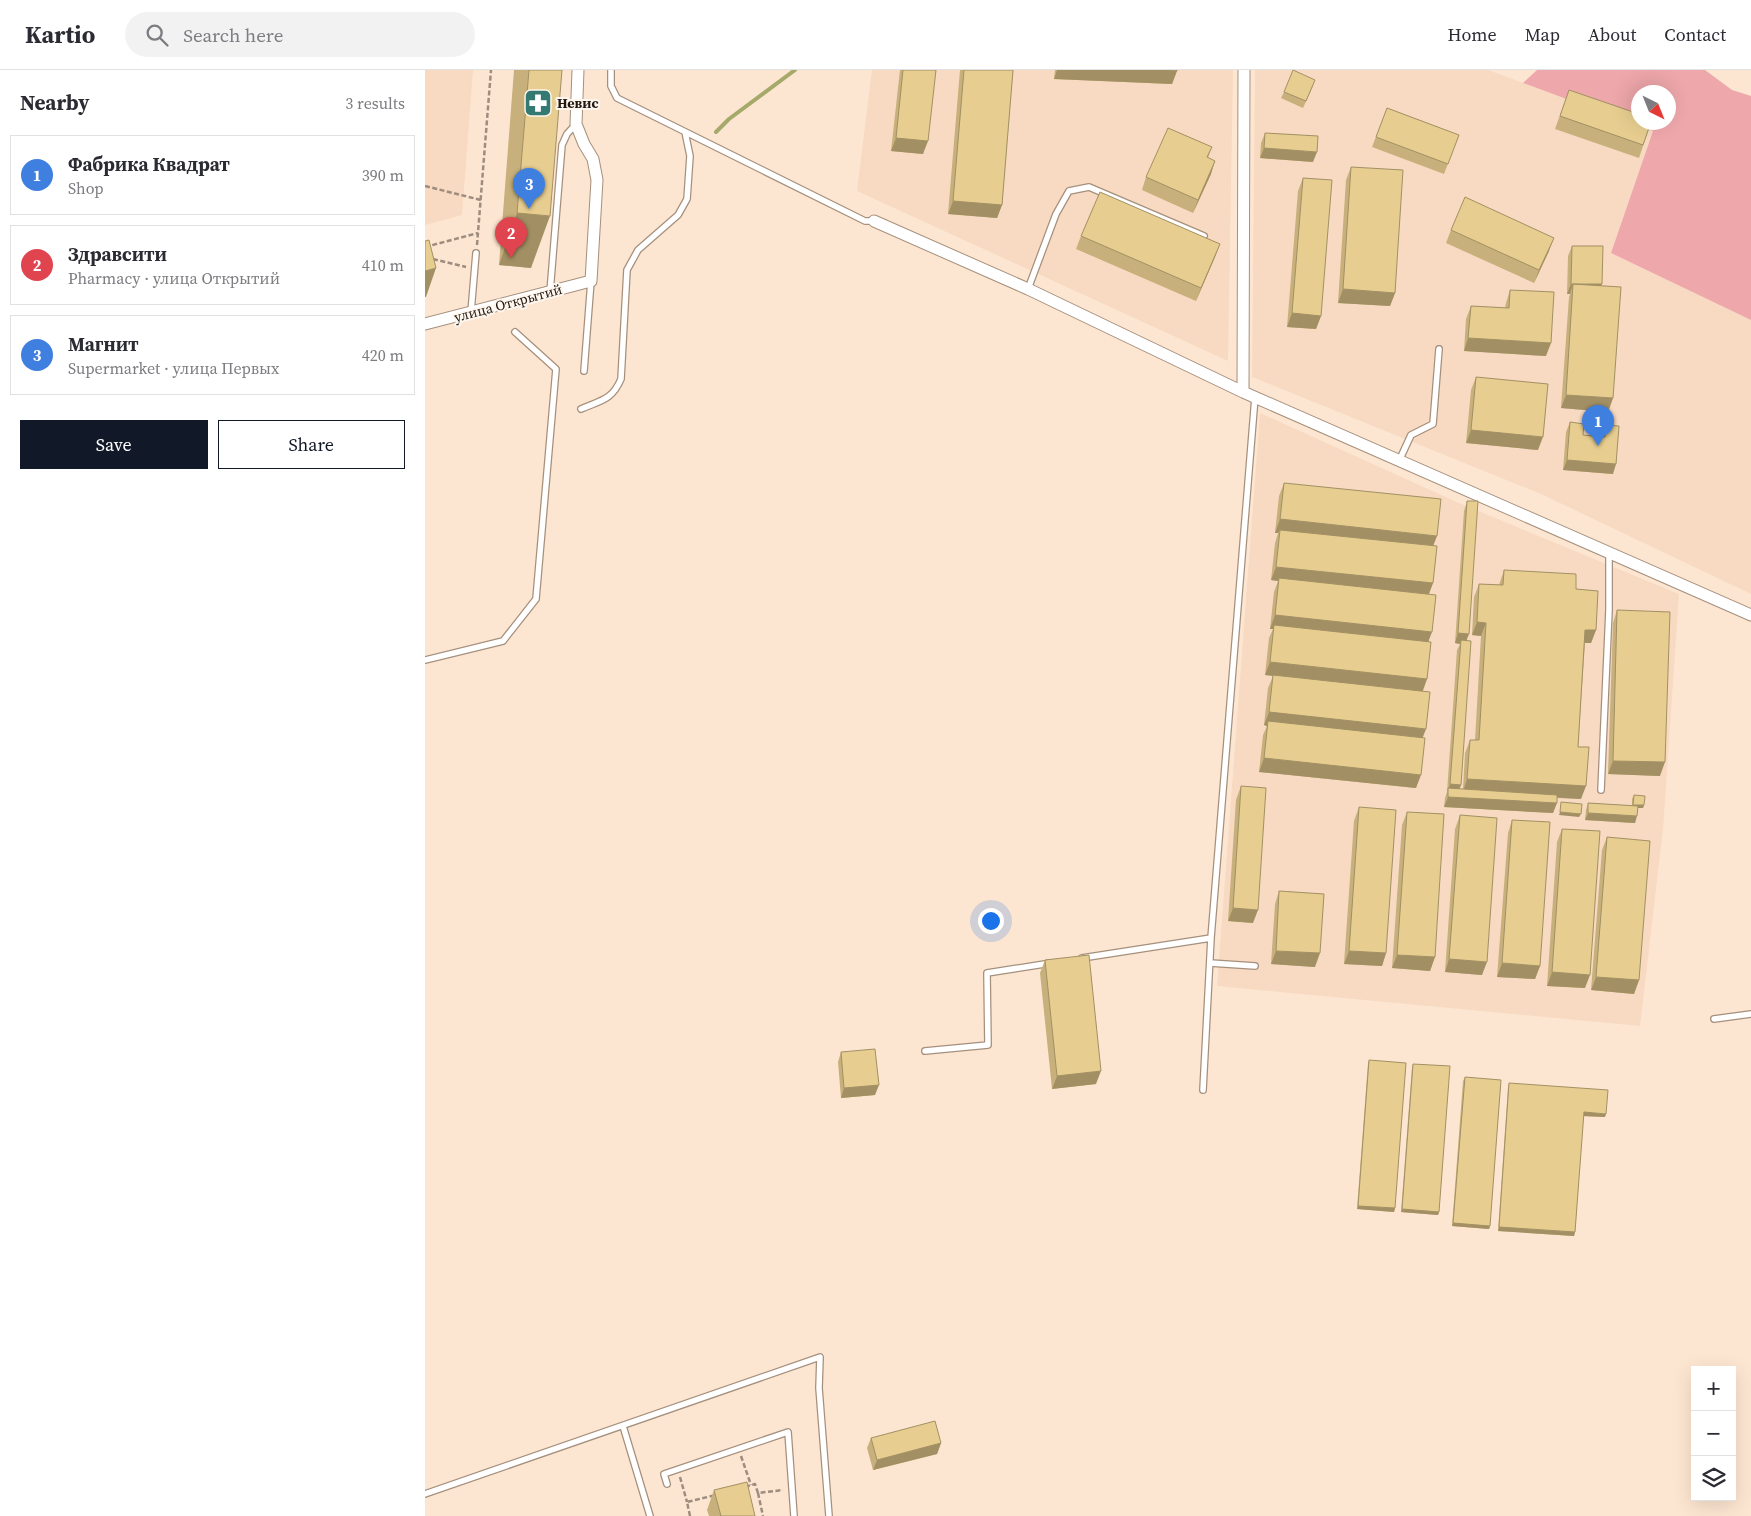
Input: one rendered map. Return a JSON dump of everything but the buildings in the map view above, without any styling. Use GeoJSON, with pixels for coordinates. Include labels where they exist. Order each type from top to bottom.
{"type":"FeatureCollection","features":[{"type":"Feature","properties":{"kind":"street"},"geometry":{"type":"LineString","coordinates":[[578,70],[576,124],[593,159],[597,180],[591,281]]}},
{"type":"Feature","properties":{"kind":"street"},"geometry":{"type":"LineString","coordinates":[[1243,392],[1244,70]]}},
{"type":"Feature","properties":{"kind":"street"},"geometry":{"type":"LineString","coordinates":[[874,221],[1028,289],[1243,392],[1751,614]]}},
{"type":"Feature","properties":{"kind":"street","name":"улица Открытий"},"geometry":{"type":"LineString","coordinates":[[425,324],[591,281]]}},
{"type":"Feature","properties":{"kind":"lane"},"geometry":{"type":"LineString","coordinates":[[611,70],[611,86],[617,98],[865,221],[874,221]]}},
{"type":"Feature","properties":{"kind":"lane"},"geometry":{"type":"LineString","coordinates":[[551,292],[563,145],[567,134],[576,124]]}},
{"type":"Feature","properties":{"kind":"lane"},"geometry":{"type":"LineString","coordinates":[[581,409],[610,397],[616,390],[621,378],[627,270],[638,250],[678,215],[687,199],[690,156],[685,132]]}},
{"type":"Feature","properties":{"kind":"lane"},"geometry":{"type":"LineString","coordinates":[[1028,289],[1056,214],[1069,191],[1089,186],[1204,236]]}},
{"type":"Feature","properties":{"kind":"lane"},"geometry":{"type":"LineString","coordinates":[[471,312],[476,253]]}},
{"type":"Feature","properties":{"kind":"lane"},"geometry":{"type":"LineString","coordinates":[[584,370],[591,281]]}},
{"type":"Feature","properties":{"kind":"lane"},"geometry":{"type":"LineString","coordinates":[[425,660],[503,641],[536,599],[556,369],[515,332]]}},
{"type":"Feature","properties":{"kind":"lane"},"geometry":{"type":"LineString","coordinates":[[1399,461],[1411,435],[1433,424],[1439,348]]}},
{"type":"Feature","properties":{"kind":"lane"},"geometry":{"type":"LineString","coordinates":[[1203,1090],[1211,938],[1255,397]]}},
{"type":"Feature","properties":{"kind":"lane"},"geometry":{"type":"LineString","coordinates":[[1601,790],[1609,610],[1609,552]]}},
{"type":"Feature","properties":{"kind":"lane"},"geometry":{"type":"LineString","coordinates":[[1075,959],[1211,938]]}},
{"type":"Feature","properties":{"kind":"lane"},"geometry":{"type":"LineString","coordinates":[[925,1051],[989,1045],[987,973],[1055,962]]}},
{"type":"Feature","properties":{"kind":"lane"},"geometry":{"type":"LineString","coordinates":[[1210,963],[1255,966]]}},
{"type":"Feature","properties":{"kind":"lane"},"geometry":{"type":"LineString","coordinates":[[1714,1019],[1751,1014]]}},
{"type":"Feature","properties":{"kind":"lane"},"geometry":{"type":"LineString","coordinates":[[425,1494],[820,1357],[819,1388],[829,1516]]}},
{"type":"Feature","properties":{"kind":"lane"},"geometry":{"type":"LineString","coordinates":[[623,1426],[650,1516]]}},
{"type":"Feature","properties":{"kind":"lane"},"geometry":{"type":"LineString","coordinates":[[667,1484],[664,1474],[787,1432],[794,1516]]}},
{"type":"Feature","properties":{"kind":"path"},"geometry":{"type":"LineString","coordinates":[[476,253],[491,70]]}},
{"type":"Feature","properties":{"kind":"path"},"geometry":{"type":"LineString","coordinates":[[425,186],[481,200]]}},
{"type":"Feature","properties":{"kind":"path"},"geometry":{"type":"LineString","coordinates":[[425,247],[478,233]]}},
{"type":"Feature","properties":{"kind":"path"},"geometry":{"type":"LineString","coordinates":[[425,258],[475,269]]}},
{"type":"Feature","properties":{"kind":"path"},"geometry":{"type":"LineString","coordinates":[[738,1448],[751,1485]]}},
{"type":"Feature","properties":{"kind":"path"},"geometry":{"type":"LineString","coordinates":[[677,1469],[690,1516]]}},
{"type":"Feature","properties":{"kind":"path"},"geometry":{"type":"LineString","coordinates":[[742,1488],[755,1484],[763,1516]]}},
{"type":"Feature","properties":{"kind":"path"},"geometry":{"type":"LineString","coordinates":[[757,1493],[792,1490]]}},
{"type":"Feature","properties":{"kind":"path"},"geometry":{"type":"LineString","coordinates":[[687,1502],[723,1493]]}},
{"type":"Feature","properties":{"kind":"shaded area"},"geometry":{"type":"Polygon","coordinates":[[[425,70],[473,70],[462,215],[425,225],[425,70]]]}},
{"type":"Feature","properties":{"kind":"shaded area"},"geometry":{"type":"Polygon","coordinates":[[[872,70],[1233,70],[1228,361],[857,191],[872,70]]]}},
{"type":"Feature","properties":{"kind":"shaded area"},"geometry":{"type":"Polygon","coordinates":[[[1255,70],[1488,70],[1631,123],[1631,130],[1653,131],[1611,253],[1751,320],[1751,594],[1541,494],[1252,377],[1255,70]]]}},
{"type":"Feature","properties":{"kind":"shaded area"},"geometry":{"type":"Polygon","coordinates":[[[1537,70],[1705,70],[1732,90],[1751,96],[1751,320],[1611,253],[1653,131],[1650,130],[1676,130],[1676,85],[1631,85],[1631,123],[1523,83],[1537,70]]]}},
{"type":"Feature","properties":{"kind":"shaded area"},"geometry":{"type":"Polygon","coordinates":[[[1260,413],[1459,503],[1679,594],[1663,829],[1640,1026],[1217,986],[1260,413]]]}},
{"type":"Feature","properties":{"kind":"waterway"},"geometry":{"type":"LineString","coordinates":[[716,132],[729,119],[795,70]]}},
{"type":"Feature","properties":{"kind":"place","name":"Невис"},"geometry":{"type":"Point","coordinates":[538,103]}},
{"type":"Feature","properties":{"kind":"place","name":"Магнит"},"geometry":{"type":"Point","coordinates":[529,209]}},
{"type":"Feature","properties":{"kind":"place","name":"Здравсити"},"geometry":{"type":"Point","coordinates":[511,258]}},
{"type":"Feature","properties":{"kind":"place","name":"Фабрика Квадрат"},"geometry":{"type":"Point","coordinates":[1598,446]}}]}
